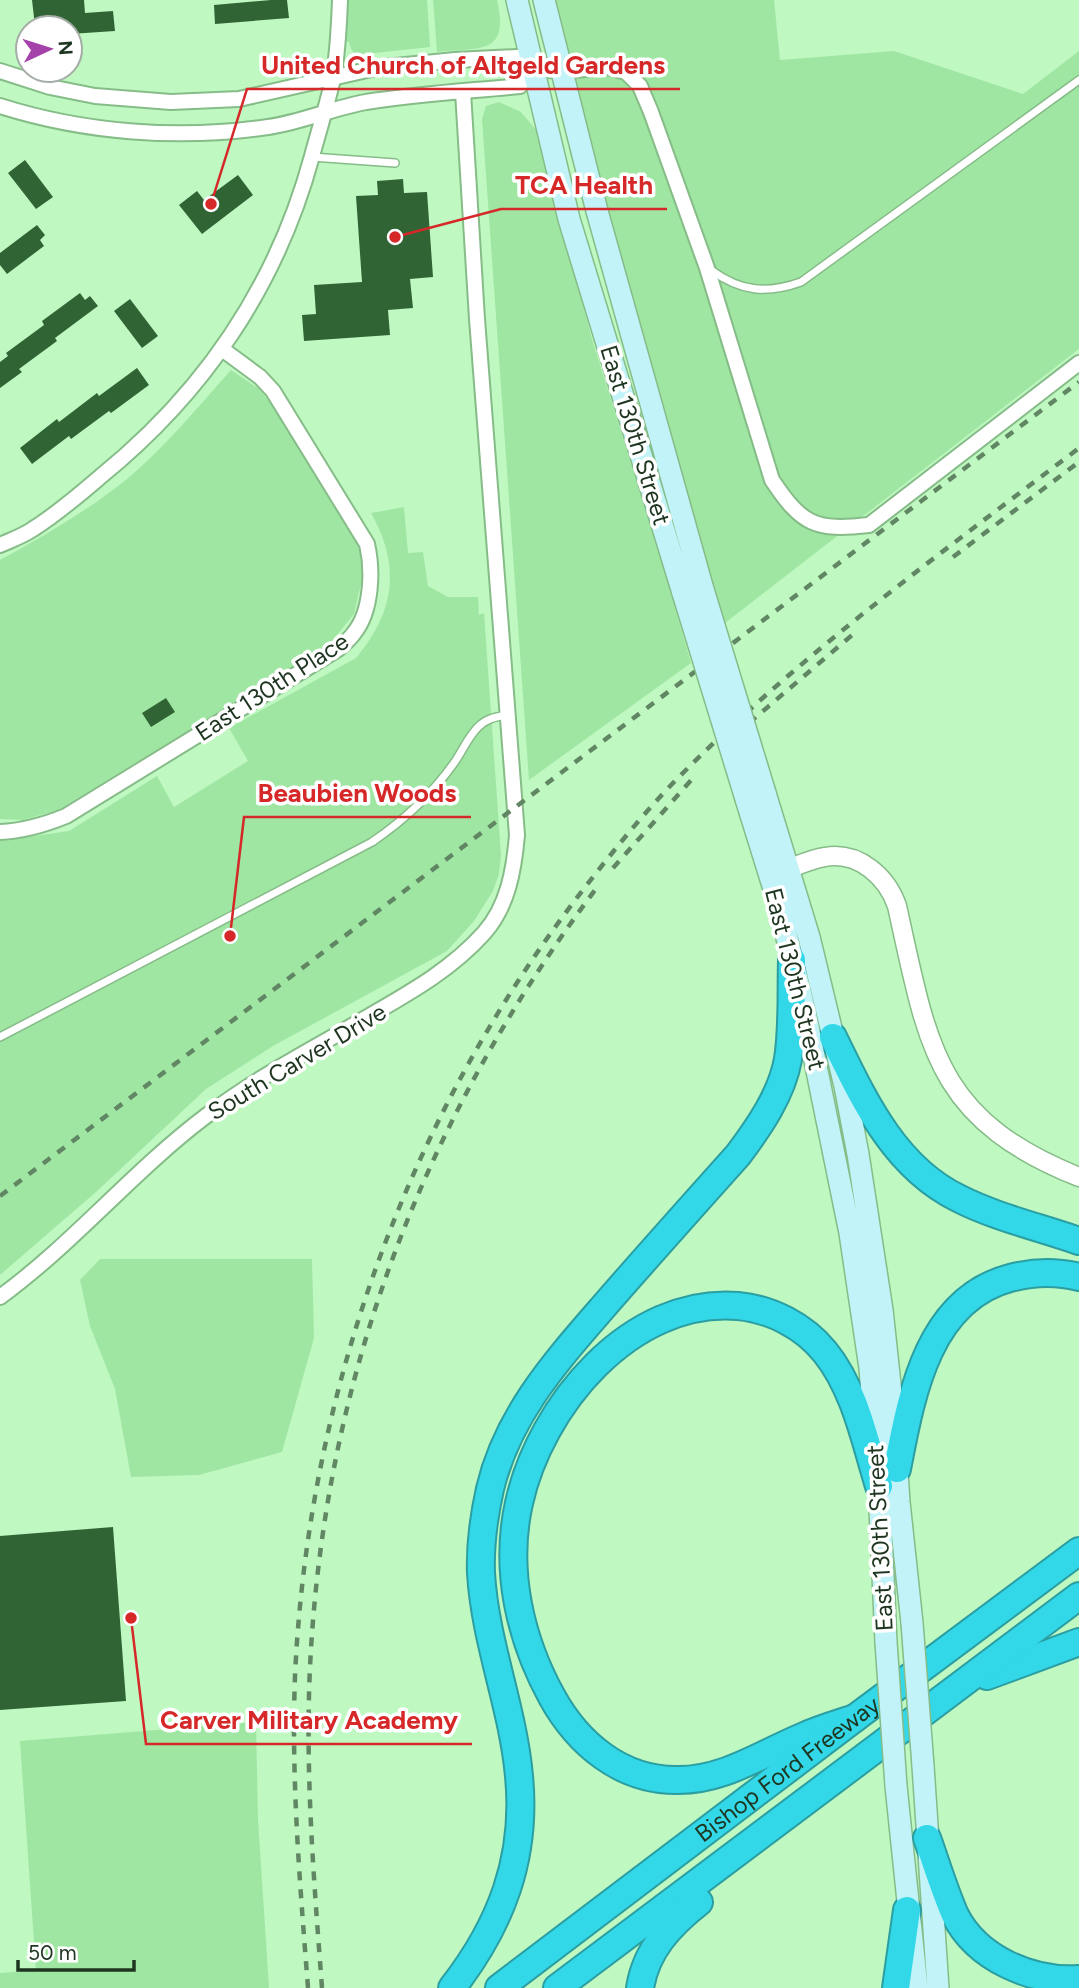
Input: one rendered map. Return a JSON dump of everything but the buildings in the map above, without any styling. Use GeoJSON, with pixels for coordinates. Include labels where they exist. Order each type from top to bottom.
{"type":"FeatureCollection","features":[{"type":"Feature","properties":{"kind":"highway"},"geometry":{"type":"LineString","coordinates":[[452,1988],[479,1951],[502,1905],[511,1880],[520,1828],[516,1752],[484,1602],[481,1573],[485,1514],[499,1460],[517,1419],[548,1372],[756,1131],[781,1082],[788,1059],[792,960]]}},
{"type":"Feature","properties":{"kind":"highway"},"geometry":{"type":"LineString","coordinates":[[832,1037],[864,1099],[894,1146],[924,1177],[972,1204],[1079,1241]]}},
{"type":"Feature","properties":{"kind":"highway"},"geometry":{"type":"LineString","coordinates":[[888,1478],[921,1369],[939,1332],[955,1309],[984,1288],[1015,1276],[1051,1273],[1079,1277]]}},
{"type":"Feature","properties":{"kind":"highway"},"geometry":{"type":"LineString","coordinates":[[855,1718],[800,1737],[765,1756],[695,1780],[654,1778],[613,1763],[594,1750],[576,1732],[542,1679],[523,1627],[516,1595],[514,1536],[528,1472],[555,1416],[572,1392],[589,1373],[629,1338],[671,1316],[708,1306],[749,1307],[769,1313],[788,1321],[823,1349],[835,1364],[888,1478]]}},
{"type":"Feature","properties":{"kind":"highway","name":"Bishop Ford Freeway"},"geometry":{"type":"LineString","coordinates":[[499,1988],[1078,1552]]}},
{"type":"Feature","properties":{"kind":"highway","name":"Bishop Ford Freeway"},"geometry":{"type":"LineString","coordinates":[[557,1988],[1079,1596]]}},
{"type":"Feature","properties":{"kind":"highway"},"geometry":{"type":"LineString","coordinates":[[956,1688],[1079,1642]]}},
{"type":"Feature","properties":{"kind":"highway"},"geometry":{"type":"LineString","coordinates":[[640,1988],[657,1943],[673,1923],[733,1875],[770,1827]]}},
{"type":"Feature","properties":{"kind":"highway"},"geometry":{"type":"LineString","coordinates":[[927,1838],[956,1916],[987,1951],[1020,1970],[1041,1976],[1079,1979]]}},
{"type":"Feature","properties":{"kind":"highway"},"geometry":{"type":"LineString","coordinates":[[896,1988],[907,1910]]}},
{"type":"Feature","properties":{"kind":"main road","name":"East 130th Street"},"geometry":{"type":"LineString","coordinates":[[517,0],[569,219],[692,590],[779,873],[809,937],[845,1086],[871,1230],[884,1323],[888,1478],[886,1642],[907,1910],[917,1988]]}},
{"type":"Feature","properties":{"kind":"main road","name":"East 130th Street"},"geometry":{"type":"LineString","coordinates":[[544,0],[692,590]]}},
{"type":"Feature","properties":{"kind":"main road","name":"East 130th Street"},"geometry":{"type":"LineString","coordinates":[[779,873],[779,905],[824,1101],[850,1233],[912,1623],[938,1988]]}},
{"type":"Feature","properties":{"kind":"street"},"geometry":{"type":"LineString","coordinates":[[0,545],[32,530],[120,461],[176,406],[222,349],[245,314],[290,226],[312,157],[333,78],[340,0]]}},
{"type":"Feature","properties":{"kind":"street"},"geometry":{"type":"LineString","coordinates":[[0,71],[50,87],[95,96],[171,102],[239,99],[376,68],[456,60],[517,57],[534,69],[562,71],[608,67],[626,72],[640,86],[707,268],[772,480],[784,498],[807,521],[819,526],[838,528],[869,525],[1079,363]]}},
{"type":"Feature","properties":{"kind":"street"},"geometry":{"type":"LineString","coordinates":[[0,106],[69,123],[159,134],[266,127],[296,122],[365,103],[520,86],[534,69]]}},
{"type":"Feature","properties":{"kind":"street"},"geometry":{"type":"LineString","coordinates":[[463,92],[477,319],[508,715]]}},
{"type":"Feature","properties":{"kind":"street","name":"East 130th Place"},"geometry":{"type":"LineString","coordinates":[[0,832],[22,831],[66,816],[338,649],[356,631],[371,586],[372,562],[368,544],[273,391],[260,377],[222,349]]}},
{"type":"Feature","properties":{"kind":"street","name":"South Carver Drive"},"geometry":{"type":"LineString","coordinates":[[0,1297],[31,1274],[137,1175],[206,1116],[276,1069],[433,978],[462,956],[486,930],[499,911],[515,861],[517,835],[508,715]]}},
{"type":"Feature","properties":{"kind":"street"},"geometry":{"type":"LineString","coordinates":[[779,873],[824,857],[835,856],[859,862],[884,880],[897,906],[925,1026],[949,1081],[975,1115],[996,1134],[1026,1153],[1079,1177]]}},
{"type":"Feature","properties":{"kind":"lane"},"geometry":{"type":"LineString","coordinates":[[707,268],[721,278],[762,291],[780,290],[801,282],[1079,80]]}},
{"type":"Feature","properties":{"kind":"lane"},"geometry":{"type":"LineString","coordinates":[[312,157],[396,163]]}},
{"type":"Feature","properties":{"kind":"lane"},"geometry":{"type":"LineString","coordinates":[[0,1037],[372,842],[396,826],[425,797],[453,765],[477,728],[490,718],[508,715]]}},
{"type":"Feature","properties":{"kind":"green space"},"geometry":{"type":"Polygon","coordinates":[[[348,0],[427,0],[430,47],[356,55],[346,41],[348,0]]]}},
{"type":"Feature","properties":{"kind":"green space"},"geometry":{"type":"Polygon","coordinates":[[[433,0],[497,0],[500,18],[495,40],[478,48],[437,52],[433,0]]]}},
{"type":"Feature","properties":{"kind":"green space"},"geometry":{"type":"Polygon","coordinates":[[[553,0],[774,0],[780,60],[894,51],[1023,94],[1079,51],[1079,349],[725,623],[585,144],[553,0]]]}},
{"type":"Feature","properties":{"kind":"green space"},"geometry":{"type":"Polygon","coordinates":[[[499,102],[521,112],[537,131],[592,339],[691,663],[529,780],[482,119],[486,106],[499,102]]]}},
{"type":"Feature","properties":{"kind":"green space"},"geometry":{"type":"Polygon","coordinates":[[[231,370],[259,389],[273,406],[358,541],[363,575],[354,614],[329,645],[58,810],[23,820],[0,819],[0,560],[65,523],[127,479],[168,440],[231,370]]]}},
{"type":"Feature","properties":{"kind":"green space"},"geometry":{"type":"Polygon","coordinates":[[[404,507],[408,553],[423,552],[428,586],[448,597],[478,597],[479,615],[484,613],[501,855],[499,874],[493,891],[474,921],[447,951],[273,1046],[206,1089],[96,1192],[0,1275],[0,838],[13,839],[69,831],[157,776],[174,807],[248,761],[229,728],[356,658],[369,640],[386,605],[390,570],[381,533],[371,513],[404,507]]]}},
{"type":"Feature","properties":{"kind":"green space"},"geometry":{"type":"Polygon","coordinates":[[[100,1259],[312,1259],[314,1338],[282,1452],[199,1475],[131,1477],[115,1389],[90,1326],[80,1280],[100,1259]]]}},
{"type":"Feature","properties":{"kind":"green space"},"geometry":{"type":"Polygon","coordinates":[[[256,1722],[258,1819],[269,1988],[0,1988],[0,1973],[36,1970],[20,1741],[256,1722]]]}},
{"type":"Feature","properties":{"kind":"railway"},"geometry":{"type":"LineString","coordinates":[[0,1196],[1079,382]]}},
{"type":"Feature","properties":{"kind":"railway"},"geometry":{"type":"LineString","coordinates":[[308,1988],[297,1832],[294,1715],[304,1569],[321,1464],[346,1360],[379,1259],[420,1160],[468,1064],[523,973],[586,886],[629,832],[675,781],[770,691],[820,649],[1079,448]]}},
{"type":"Feature","properties":{"kind":"railway"},"geometry":{"type":"LineString","coordinates":[[953,557],[1079,462]]}},
{"type":"Feature","properties":{"kind":"railway"},"geometry":{"type":"LineString","coordinates":[[749,723],[858,630]]}},
{"type":"Feature","properties":{"kind":"railway"},"geometry":{"type":"LineString","coordinates":[[613,868],[694,777]]}},
{"type":"Feature","properties":{"kind":"railway"},"geometry":{"type":"LineString","coordinates":[[322,1988],[309,1787],[310,1667],[319,1560],[336,1456],[361,1355],[393,1257],[433,1161],[480,1068],[534,978],[595,890]]}},
{"type":"Feature","properties":{"kind":"place","name":"United Church of Altgeld Gardens"},"geometry":{"type":"Point","coordinates":[211,204]}},
{"type":"Feature","properties":{"kind":"place","name":"TCA Health"},"geometry":{"type":"Point","coordinates":[395,237]}},
{"type":"Feature","properties":{"kind":"place","name":"Beaubien Woods"},"geometry":{"type":"Point","coordinates":[230,936]}},
{"type":"Feature","properties":{"kind":"place","name":"Carver Military Academy"},"geometry":{"type":"Point","coordinates":[131,1618]}}]}
